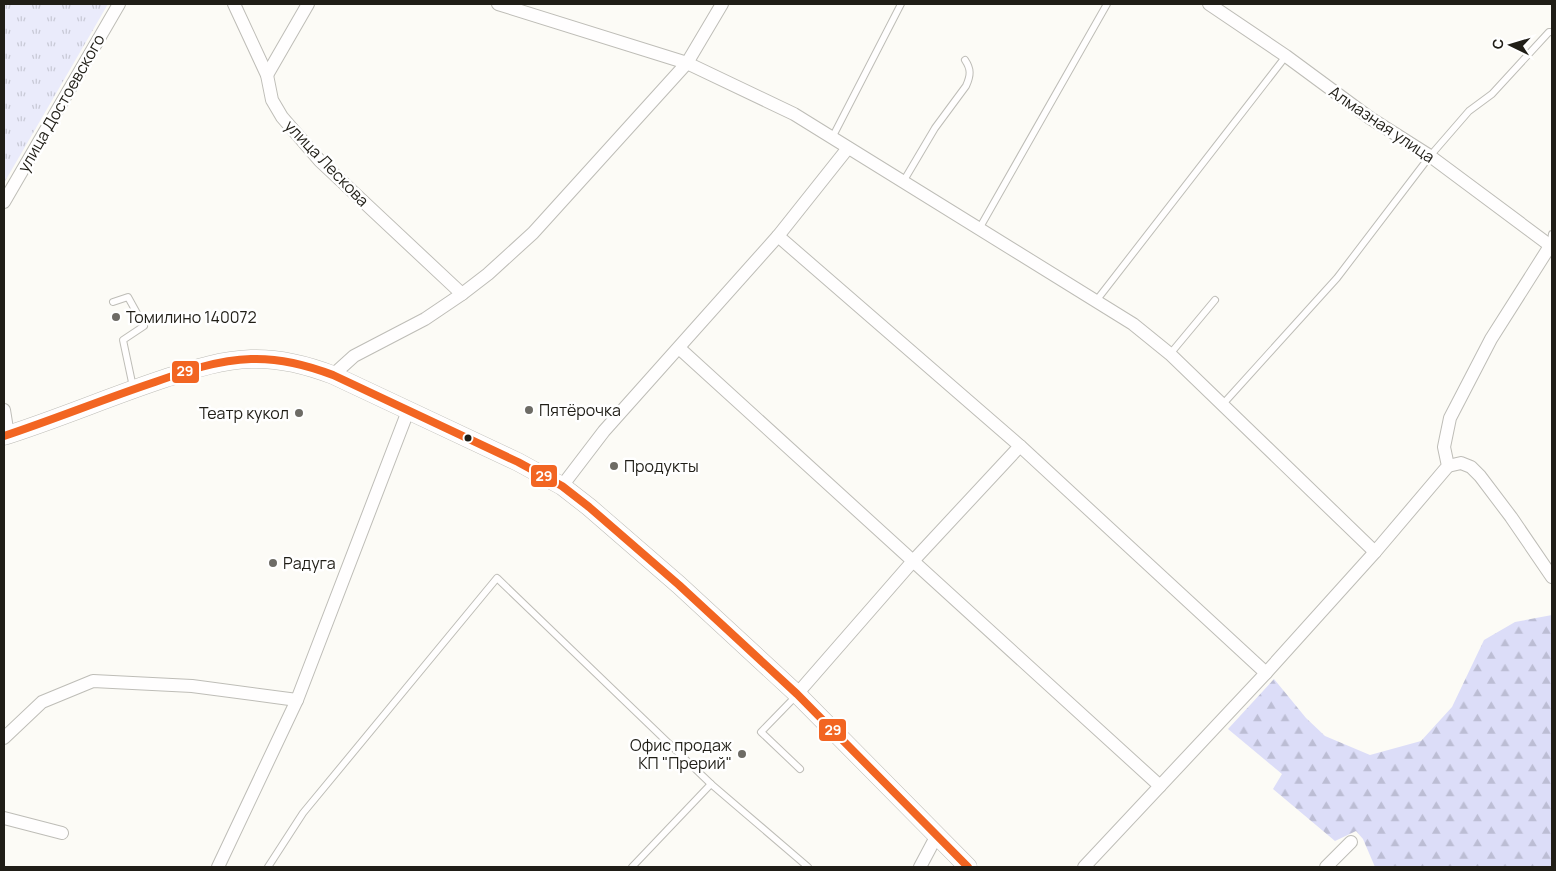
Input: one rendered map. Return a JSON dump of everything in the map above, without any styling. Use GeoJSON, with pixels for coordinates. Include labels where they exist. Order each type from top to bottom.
{"type":"FeatureCollection","features":[{"type":"Feature","properties":{"kind":"main road"},"geometry":{"type":"LineString","coordinates":[[6,436],[134,388],[205,365],[230,360],[253,358],[280,360],[301,364],[329,374],[518,462],[562,486],[679,585],[797,694],[968,867]]}},
{"type":"Feature","properties":{"kind":"street","name":"улица Достоевского"},"geometry":{"type":"LineString","coordinates":[[4,202],[119,4]]}},
{"type":"Feature","properties":{"kind":"street","name":"улица Лескова"},"geometry":{"type":"LineString","coordinates":[[234,4],[267,75],[272,100],[277,108],[320,161],[462,294]]}},
{"type":"Feature","properties":{"kind":"street"},"geometry":{"type":"LineString","coordinates":[[267,75],[308,4]]}},
{"type":"Feature","properties":{"kind":"street"},"geometry":{"type":"LineString","coordinates":[[498,4],[515,7],[687,63],[794,114],[1133,324],[1170,354],[1375,552]]}},
{"type":"Feature","properties":{"kind":"street"},"geometry":{"type":"LineString","coordinates":[[329,374],[354,356],[424,319],[462,294],[488,274],[533,233],[687,63],[722,4]]}},
{"type":"Feature","properties":{"kind":"street","name":"Алмазная улица"},"geometry":{"type":"LineString","coordinates":[[1209,4],[1286,56],[1370,118],[1430,156],[1552,242]]}},
{"type":"Feature","properties":{"kind":"street"},"geometry":{"type":"LineString","coordinates":[[562,486],[586,447],[604,431],[778,236],[848,148]]}},
{"type":"Feature","properties":{"kind":"street"},"geometry":{"type":"LineString","coordinates":[[778,236],[1020,446],[1266,672]]}},
{"type":"Feature","properties":{"kind":"street"},"geometry":{"type":"LineString","coordinates":[[1448,466],[1444,447],[1450,418],[1490,339],[1552,242]]}},
{"type":"Feature","properties":{"kind":"street"},"geometry":{"type":"LineString","coordinates":[[679,348],[1160,786]]}},
{"type":"Feature","properties":{"kind":"street"},"geometry":{"type":"LineString","coordinates":[[4,410],[6,436]]}},
{"type":"Feature","properties":{"kind":"street"},"geometry":{"type":"LineString","coordinates":[[218,867],[297,700],[408,411]]}},
{"type":"Feature","properties":{"kind":"street"},"geometry":{"type":"LineString","coordinates":[[797,694],[913,561],[1020,446]]}},
{"type":"Feature","properties":{"kind":"street"},"geometry":{"type":"LineString","coordinates":[[1084,867],[1375,552],[1448,466],[1461,463],[1471,467],[1480,476],[1552,577]]}},
{"type":"Feature","properties":{"kind":"street"},"geometry":{"type":"LineString","coordinates":[[4,738],[42,702],[94,681],[192,686],[297,700]]}},
{"type":"Feature","properties":{"kind":"street"},"geometry":{"type":"LineString","coordinates":[[4,818],[62,833]]}},
{"type":"Feature","properties":{"kind":"street"},"geometry":{"type":"LineString","coordinates":[[920,867],[938,835]]}},
{"type":"Feature","properties":{"kind":"street"},"geometry":{"type":"LineString","coordinates":[[1326,867],[1351,842]]}},
{"type":"Feature","properties":{"kind":"lane"},"geometry":{"type":"LineString","coordinates":[[832,138],[901,4]]}},
{"type":"Feature","properties":{"kind":"lane"},"geometry":{"type":"LineString","coordinates":[[979,229],[1107,4]]}},
{"type":"Feature","properties":{"kind":"lane"},"geometry":{"type":"LineString","coordinates":[[1223,404],[1337,278],[1430,156],[1469,111],[1492,94],[1533,48],[1549,32],[1552,32]]}},
{"type":"Feature","properties":{"kind":"lane"},"geometry":{"type":"LineString","coordinates":[[1096,301],[1286,56]]}},
{"type":"Feature","properties":{"kind":"lane"},"geometry":{"type":"LineString","coordinates":[[903,182],[935,128],[966,86],[970,78],[970,68],[966,60]]}},
{"type":"Feature","properties":{"kind":"lane"},"geometry":{"type":"LineString","coordinates":[[113,302],[128,297],[144,326],[123,340],[134,388]]}},
{"type":"Feature","properties":{"kind":"lane"},"geometry":{"type":"LineString","coordinates":[[1170,354],[1215,300]]}},
{"type":"Feature","properties":{"kind":"lane"},"geometry":{"type":"LineString","coordinates":[[268,867],[303,813],[497,578],[711,784],[808,867]]}},
{"type":"Feature","properties":{"kind":"lane"},"geometry":{"type":"LineString","coordinates":[[797,694],[761,732],[800,769]]}},
{"type":"Feature","properties":{"kind":"lane"},"geometry":{"type":"LineString","coordinates":[[632,867],[711,784]]}},
{"type":"Feature","properties":{"kind":"green space"},"geometry":{"type":"Polygon","coordinates":[[[4,4],[108,4],[4,183],[4,4]]]}},
{"type":"Feature","properties":{"kind":"green space"},"geometry":{"type":"Polygon","coordinates":[[[1552,615],[1552,867],[1375,867],[1363,839],[1356,831],[1335,841],[1273,789],[1282,774],[1228,729],[1274,679],[1306,718],[1325,736],[1370,755],[1421,741],[1452,707],[1484,640],[1515,622],[1552,615]]]}},
{"type":"Feature","properties":{"kind":"transit line","name":"29"},"geometry":{"type":"LineString","coordinates":[[4,436],[178,374],[226,361],[251,359],[282,361],[303,365],[333,375],[518,462],[562,486],[679,585],[797,694],[968,867]]}},
{"type":"Feature","properties":{"kind":"place","name":"Томилино 140072"},"geometry":{"type":"Point","coordinates":[116,317]}},
{"type":"Feature","properties":{"kind":"place","name":"Пятёрочка"},"geometry":{"type":"Point","coordinates":[529,410]}},
{"type":"Feature","properties":{"kind":"place","name":"Театр кукол"},"geometry":{"type":"Point","coordinates":[299,413]}},
{"type":"Feature","properties":{"kind":"place","name":"Продукты"},"geometry":{"type":"Point","coordinates":[614,466]}},
{"type":"Feature","properties":{"kind":"place","name":"Радуга"},"geometry":{"type":"Point","coordinates":[273,563]}},
{"type":"Feature","properties":{"kind":"place","name":"Офис продаж КП \"Прерий\""},"geometry":{"type":"Point","coordinates":[742,754]}}]}
